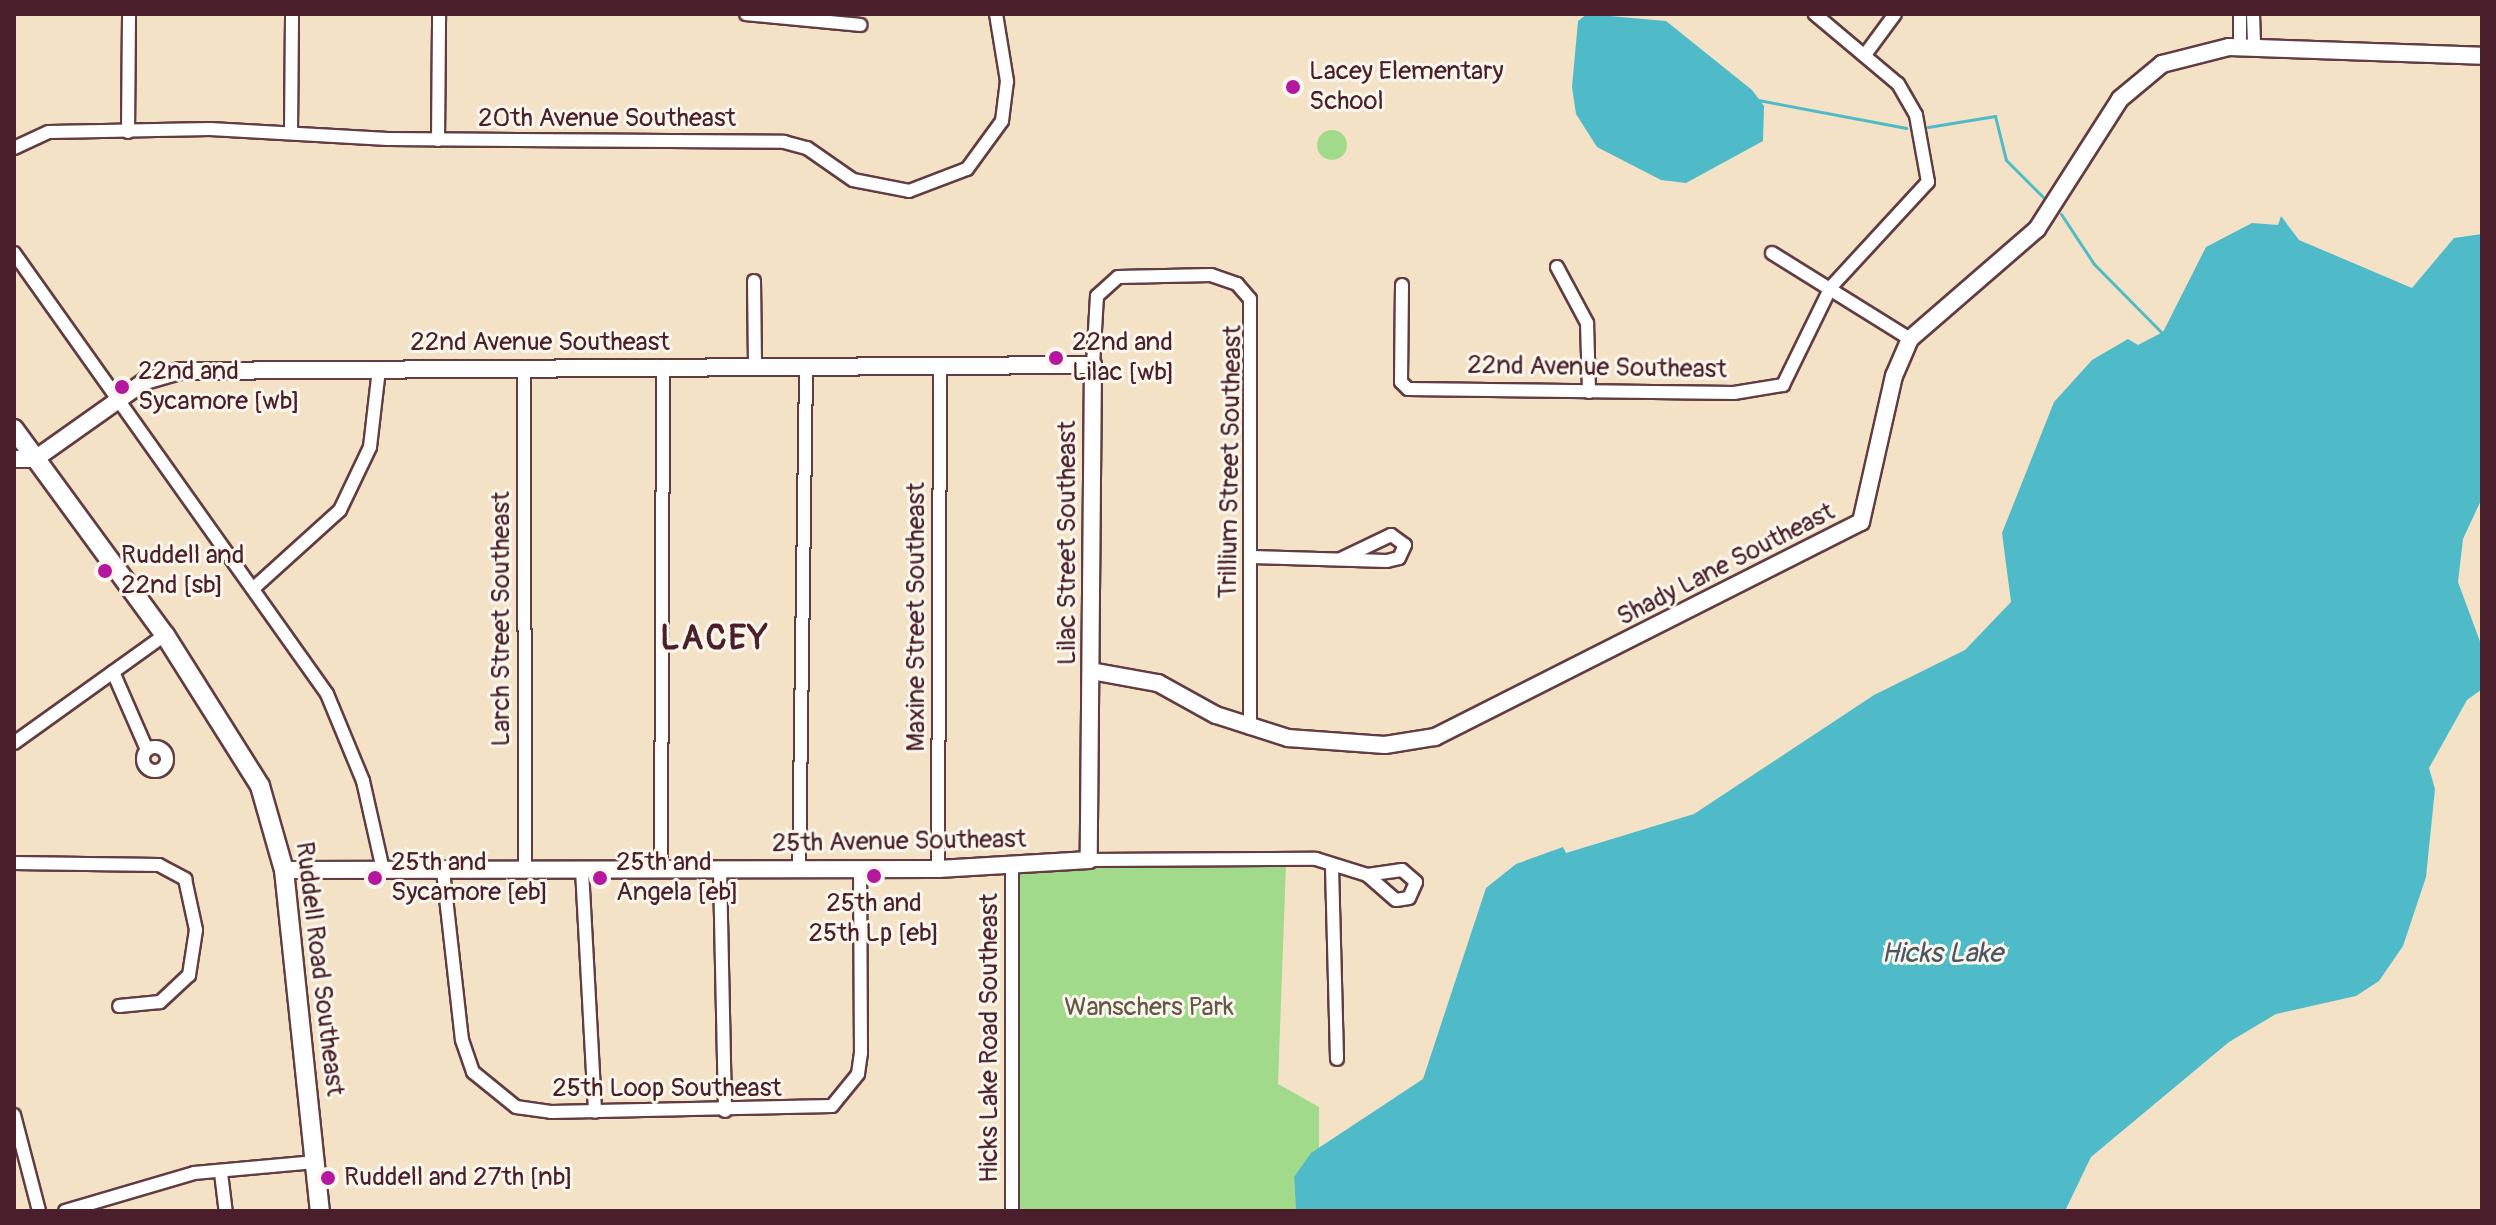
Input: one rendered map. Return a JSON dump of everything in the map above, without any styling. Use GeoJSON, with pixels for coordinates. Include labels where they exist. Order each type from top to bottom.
{"type":"FeatureCollection","features":[{"type":"Feature","properties":{"kind":"main road","name":"Ruddell Road Southeast"},"geometry":{"type":"LineString","coordinates":[[14,429],[165,635],[244,753],[284,870],[320,1211]]}},
{"type":"Feature","properties":{"kind":"street"},"geometry":{"type":"LineString","coordinates":[[128,132],[129,14]]}},
{"type":"Feature","properties":{"kind":"street"},"geometry":{"type":"LineString","coordinates":[[291,133],[292,14]]}},
{"type":"Feature","properties":{"kind":"street"},"geometry":{"type":"LineString","coordinates":[[438,140],[439,14]]}},
{"type":"Feature","properties":{"kind":"street"},"geometry":{"type":"LineString","coordinates":[[746,14],[860,25]]}},
{"type":"Feature","properties":{"kind":"street","name":"20th Avenue Southeast"},"geometry":{"type":"LineString","coordinates":[[14,148],[49,132],[291,133],[438,140],[795,143],[853,180],[909,191],[967,169],[1002,121],[1007,81],[996,14]]}},
{"type":"Feature","properties":{"kind":"street"},"geometry":{"type":"LineString","coordinates":[[1815,14],[1867,52],[1916,115],[1928,182],[1924,195],[1865,245],[1831,287]]}},
{"type":"Feature","properties":{"kind":"street"},"geometry":{"type":"LineString","coordinates":[[1867,52],[1895,14]]}},
{"type":"Feature","properties":{"kind":"street"},"geometry":{"type":"LineString","coordinates":[[2240,14],[2247,47]]}},
{"type":"Feature","properties":{"kind":"street"},"geometry":{"type":"LineString","coordinates":[[2247,47],[2253,14]]}},
{"type":"Feature","properties":{"kind":"street","name":"Shady Lane Southeast"},"geometry":{"type":"LineString","coordinates":[[1091,671],[1158,683],[1250,728],[1329,743],[1429,739],[1850,531],[1869,503],[1888,399],[1910,339],[2037,229],[2131,86],[2179,56],[2247,47],[2482,56]]}},
{"type":"Feature","properties":{"kind":"street"},"geometry":{"type":"LineString","coordinates":[[14,253],[256,586],[346,731],[383,870]]}},
{"type":"Feature","properties":{"kind":"street"},"geometry":{"type":"LineString","coordinates":[[1772,253],[1910,339]]}},
{"type":"Feature","properties":{"kind":"street"},"geometry":{"type":"LineString","coordinates":[[1557,267],[1587,323],[1589,392]]}},
{"type":"Feature","properties":{"kind":"street","name":"Lilac Street Southeast"},"geometry":{"type":"LineString","coordinates":[[1089,860],[1093,320],[1105,283],[1158,274]]}},
{"type":"Feature","properties":{"kind":"street","name":"Trillium Street Southeast"},"geometry":{"type":"LineString","coordinates":[[1158,274],[1222,277],[1253,305],[1250,728]]}},
{"type":"Feature","properties":{"kind":"street"},"geometry":{"type":"LineString","coordinates":[[754,281],[755,367]]}},
{"type":"Feature","properties":{"kind":"street","name":"22nd Avenue Southeast"},"geometry":{"type":"LineString","coordinates":[[1402,285],[1401,382],[1408,389],[1589,392],[1766,392],[1783,385],[1831,287]]}},
{"type":"Feature","properties":{"kind":"street","name":"22nd Avenue Southeast"},"geometry":{"type":"LineString","coordinates":[[35,459],[119,399],[180,371],[1093,365]]}},
{"type":"Feature","properties":{"kind":"street"},"geometry":{"type":"LineString","coordinates":[[661,871],[663,366]]}},
{"type":"Feature","properties":{"kind":"street","name":"Maxine Street Southeast"},"geometry":{"type":"LineString","coordinates":[[938,869],[940,366]]}},
{"type":"Feature","properties":{"kind":"street","name":"Larch Street Southeast"},"geometry":{"type":"LineString","coordinates":[[524,367],[525,870]]}},
{"type":"Feature","properties":{"kind":"street"},"geometry":{"type":"LineString","coordinates":[[799,870],[806,367]]}},
{"type":"Feature","properties":{"kind":"street"},"geometry":{"type":"LineString","coordinates":[[256,586],[340,510],[370,447],[379,369]]}},
{"type":"Feature","properties":{"kind":"street"},"geometry":{"type":"LineString","coordinates":[[14,459],[35,459]]}},
{"type":"Feature","properties":{"kind":"street"},"geometry":{"type":"LineString","coordinates":[[1252,557],[1341,559]]}},
{"type":"Feature","properties":{"kind":"street"},"geometry":{"type":"LineString","coordinates":[[14,743],[165,635]]}},
{"type":"Feature","properties":{"kind":"street"},"geometry":{"type":"LineString","coordinates":[[113,672],[147,750]]}},
{"type":"Feature","properties":{"kind":"street","name":"25th Avenue Southeast"},"geometry":{"type":"LineString","coordinates":[[284,870],[938,869],[1089,860],[1258,857],[1316,859],[1332,867],[1367,875]]}},
{"type":"Feature","properties":{"kind":"street"},"geometry":{"type":"LineString","coordinates":[[14,863],[159,865],[185,879],[194,898],[189,975],[160,1002],[119,1006]]}},
{"type":"Feature","properties":{"kind":"street","name":"Hicks Lake Road Southeast"},"geometry":{"type":"LineString","coordinates":[[1012,866],[1012,1211]]}},
{"type":"Feature","properties":{"kind":"street"},"geometry":{"type":"LineString","coordinates":[[1332,867],[1337,1059]]}},
{"type":"Feature","properties":{"kind":"street","name":"25th Loop Southeast"},"geometry":{"type":"LineString","coordinates":[[443,871],[462,1040],[473,1072],[516,1107],[595,1112],[832,1106],[858,1074],[860,869]]}},
{"type":"Feature","properties":{"kind":"street"},"geometry":{"type":"LineString","coordinates":[[582,870],[595,1112]]}},
{"type":"Feature","properties":{"kind":"street"},"geometry":{"type":"LineString","coordinates":[[720,870],[725,1111]]}},
{"type":"Feature","properties":{"kind":"street"},"geometry":{"type":"LineString","coordinates":[[14,1115],[18,1152],[39,1211]]}},
{"type":"Feature","properties":{"kind":"street"},"geometry":{"type":"LineString","coordinates":[[65,1211],[194,1173],[221,1173],[316,1162]]}},
{"type":"Feature","properties":{"kind":"street"},"geometry":{"type":"LineString","coordinates":[[221,1173],[226,1211]]}},
{"type":"Feature","properties":{"kind":"green space"},"geometry":{"type":"Polygon","coordinates":[[[1332,130],[1343,134],[1347,145],[1343,156],[1332,160],[1321,156],[1317,145],[1321,134],[1332,130]]]}},
{"type":"Feature","properties":{"kind":"green space","name":"Wanschers Park"},"geometry":{"type":"Polygon","coordinates":[[[1286,864],[1278,1084],[1319,1107],[1319,1151],[1294,1177],[1296,1211],[1018,1211],[1019,866],[1286,864]]]}},
{"type":"Feature","properties":{"kind":"water"},"geometry":{"type":"Polygon","coordinates":[[[1587,14],[1666,21],[1752,90],[1764,106],[1763,141],[1686,183],[1661,180],[1597,147],[1576,114],[1572,87],[1578,21],[1587,14]]]}},
{"type":"Feature","properties":{"kind":"water","name":"Hicks Lake"},"geometry":{"type":"Polygon","coordinates":[[[2281,216],[2299,240],[2412,288],[2454,238],[2482,234],[2482,498],[2463,539],[2458,582],[2482,647],[2482,689],[2467,700],[2429,768],[2435,789],[2426,877],[2403,946],[2379,981],[2356,996],[2276,1014],[2229,1042],[2091,1157],[2065,1211],[1296,1211],[1294,1177],[1311,1153],[1423,1079],[1486,888],[1516,864],[1563,847],[1566,853],[1694,814],[1874,695],[1965,650],[2011,602],[2002,533],[2054,402],[2092,360],[2128,339],[2138,345],[2163,332],[2206,247],[2252,223],[2278,225],[2281,216]]]}},
{"type":"Feature","properties":{"kind":"waterway"},"geometry":{"type":"LineString","coordinates":[[1758,100],[1906,128]]}},
{"type":"Feature","properties":{"kind":"waterway"},"geometry":{"type":"LineString","coordinates":[[1928,127],[1995,116],[2006,160],[2047,201]]}},
{"type":"Feature","properties":{"kind":"waterway"},"geometry":{"type":"LineString","coordinates":[[2061,214],[2094,264],[2163,334]]}},
{"type":"Feature","properties":{"kind":"place","name":"Lacey Elementary School"},"geometry":{"type":"Point","coordinates":[1293,87]}},
{"type":"Feature","properties":{"kind":"place","name":"22nd and Lilac [wb]"},"geometry":{"type":"Point","coordinates":[1056,358]}},
{"type":"Feature","properties":{"kind":"place","name":"22nd and Sycamore [wb]"},"geometry":{"type":"Point","coordinates":[122,387]}},
{"type":"Feature","properties":{"kind":"place","name":"Ruddell and 22nd [sb]"},"geometry":{"type":"Point","coordinates":[105,571]}},
{"type":"Feature","properties":{"kind":"place","name":"25th and 25th Lp [eb]"},"geometry":{"type":"Point","coordinates":[874,876]}},
{"type":"Feature","properties":{"kind":"place","name":"25th and Sycamore [eb]"},"geometry":{"type":"Point","coordinates":[375,878]}},
{"type":"Feature","properties":{"kind":"place","name":"25th and Angela [eb]"},"geometry":{"type":"Point","coordinates":[600,878]}},
{"type":"Feature","properties":{"kind":"place","name":"Ruddell and 27th [nb]"},"geometry":{"type":"Point","coordinates":[328,1178]}},
{"type":"Feature","properties":{"kind":"district","name":"LACEY"},"geometry":{"type":"Point","coordinates":[715,639]}}]}
